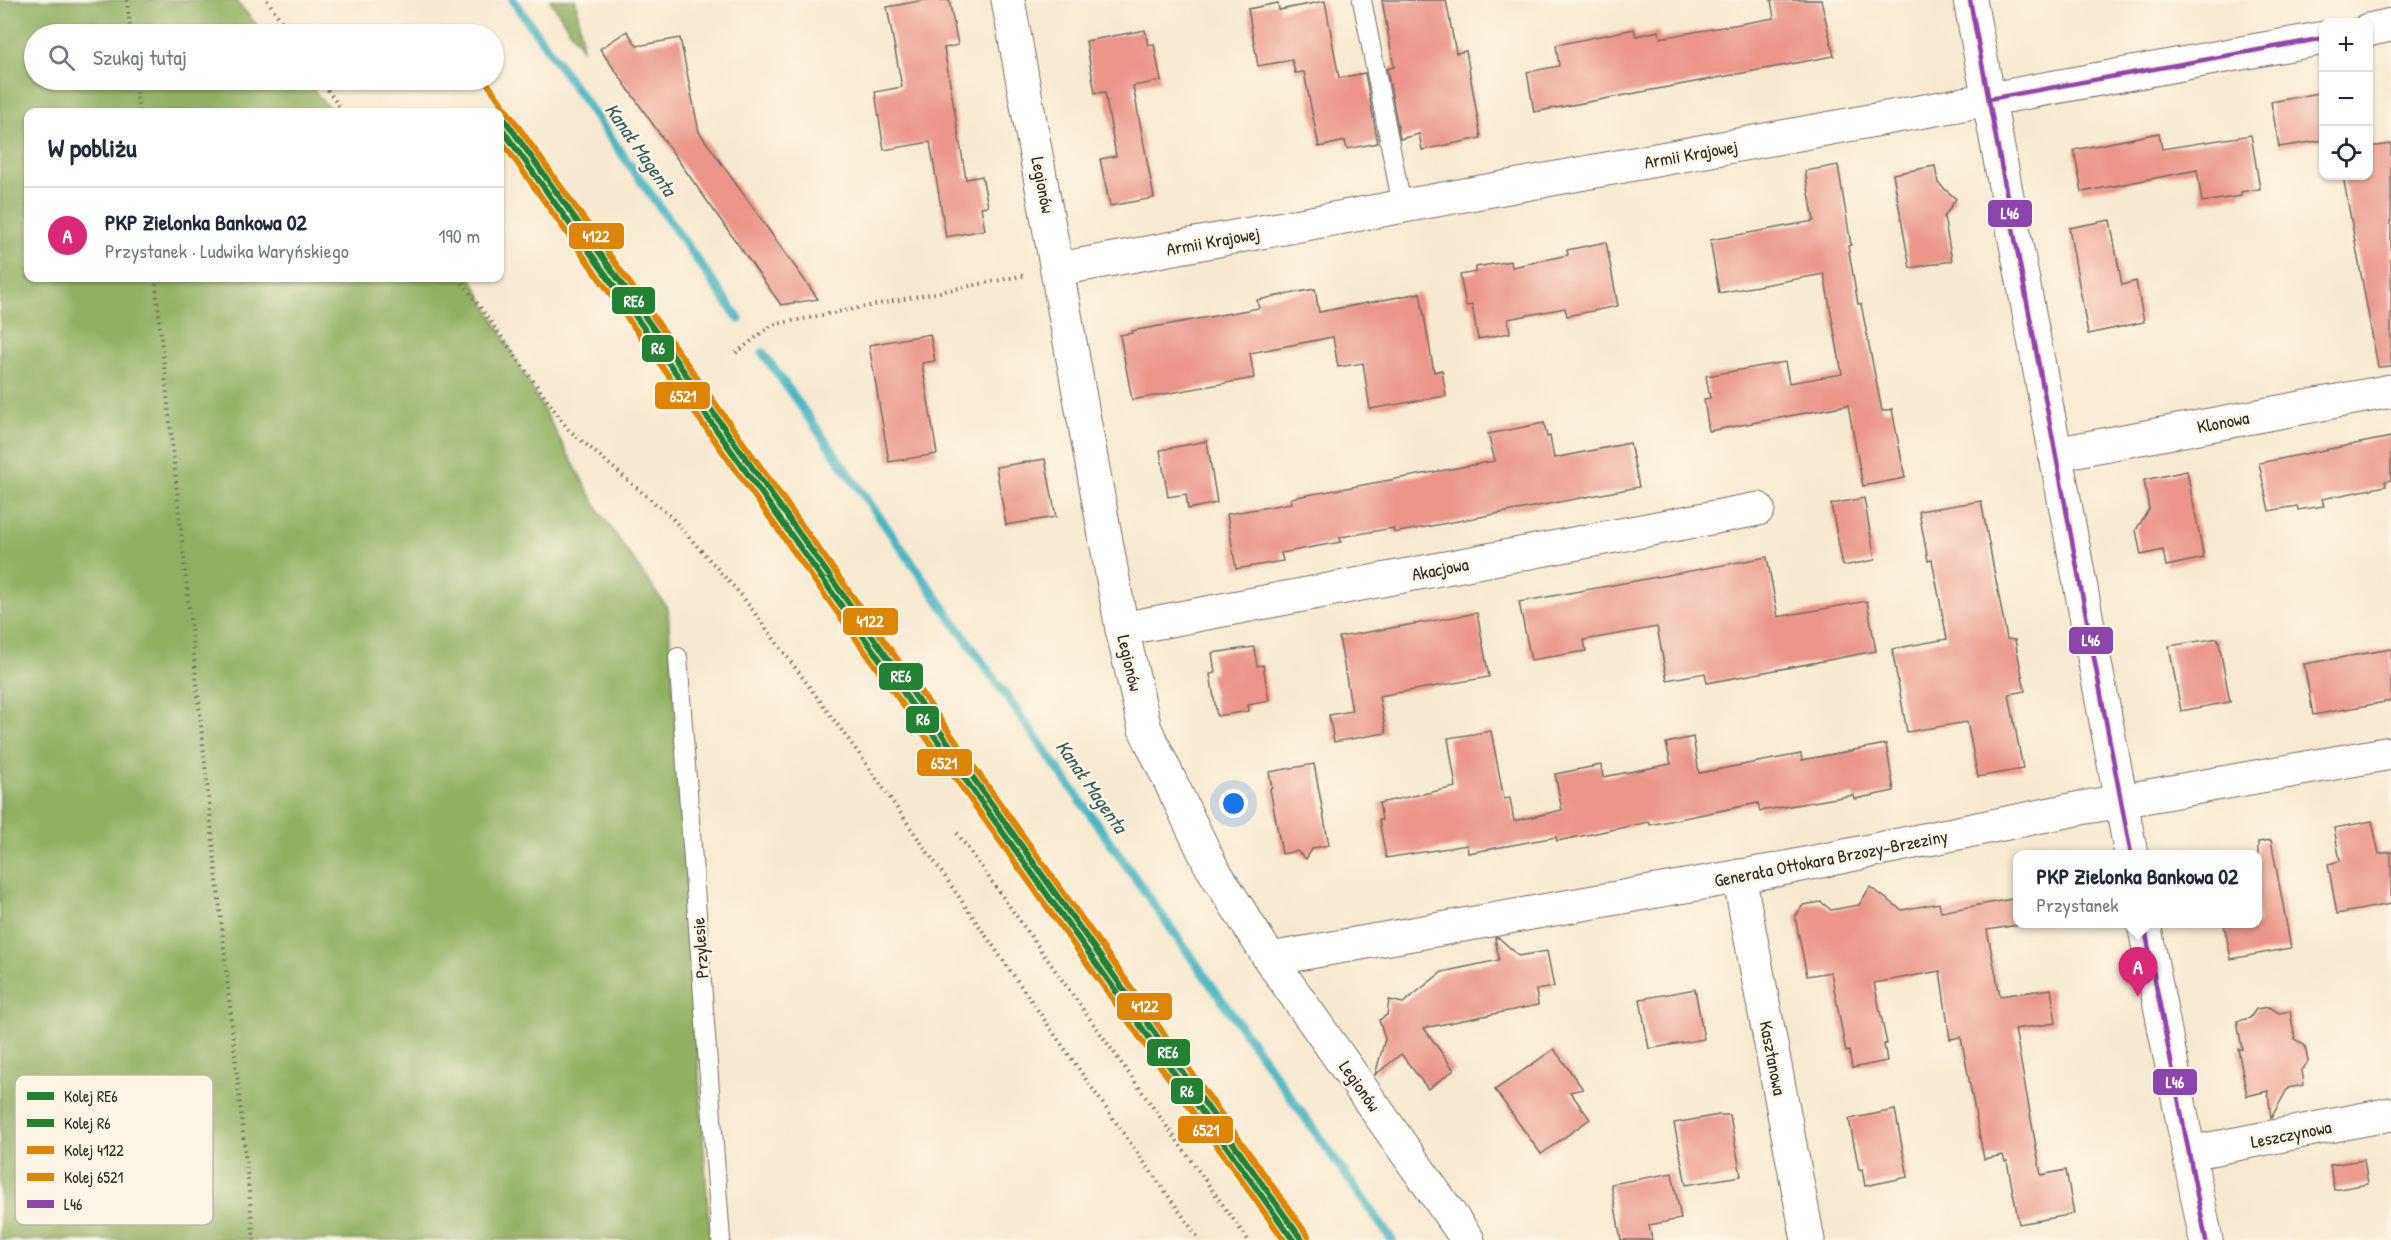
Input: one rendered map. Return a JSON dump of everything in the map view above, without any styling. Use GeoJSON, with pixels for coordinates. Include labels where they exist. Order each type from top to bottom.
{"type":"FeatureCollection","features":[{"type":"Feature","properties":{"kind":"street","name":"Legionów"},"geometry":{"type":"LineString","coordinates":[[1008,0],[1059,269],[1122,629],[1145,729],[1211,866],[1270,959],[1468,1240]]}},
{"type":"Feature","properties":{"kind":"street"},"geometry":{"type":"LineString","coordinates":[[1970,0],[2130,850]]}},
{"type":"Feature","properties":{"kind":"street"},"geometry":{"type":"LineString","coordinates":[[2373,29],[2391,25]]}},
{"type":"Feature","properties":{"kind":"street","name":"Armii Krajowej"},"geometry":{"type":"LineString","coordinates":[[1059,269],[2319,39]]}},
{"type":"Feature","properties":{"kind":"street","name":"Klonowa"},"geometry":{"type":"LineString","coordinates":[[2055,454],[2391,391]]}},
{"type":"Feature","properties":{"kind":"street","name":"Akacjowa"},"geometry":{"type":"LineString","coordinates":[[1122,629],[1758,509]]}},
{"type":"Feature","properties":{"kind":"street","name":"Generała Ottokara Brzozy-Brzeziny"},"geometry":{"type":"LineString","coordinates":[[1270,959],[1739,876],[2121,801],[2391,753]]}},
{"type":"Feature","properties":{"kind":"street","name":"Kasztanowa"},"geometry":{"type":"LineString","coordinates":[[1739,876],[1808,1240]]}},
{"type":"Feature","properties":{"kind":"street"},"geometry":{"type":"LineString","coordinates":[[2146,928],[2206,1240]]}},
{"type":"Feature","properties":{"kind":"street","name":"Leszczynowa"},"geometry":{"type":"LineString","coordinates":[[2190,1153],[2391,1114]]}},
{"type":"Feature","properties":{"kind":"lane"},"geometry":{"type":"LineString","coordinates":[[1362,0],[1402,206]]}},
{"type":"Feature","properties":{"kind":"lane","name":"Przylesie"},"geometry":{"type":"LineString","coordinates":[[678,657],[721,1240]]}},
{"type":"Feature","properties":{"kind":"path"},"geometry":{"type":"LineString","coordinates":[[127,0],[130,24]]}},
{"type":"Feature","properties":{"kind":"path"},"geometry":{"type":"LineString","coordinates":[[267,0],[283,24]]}},
{"type":"Feature","properties":{"kind":"path"},"geometry":{"type":"LineString","coordinates":[[136,90],[138,108]]}},
{"type":"Feature","properties":{"kind":"path"},"geometry":{"type":"LineString","coordinates":[[328,90],[340,108]]}},
{"type":"Feature","properties":{"kind":"path"},"geometry":{"type":"LineString","coordinates":[[736,353],[772,325],[1059,269]]}},
{"type":"Feature","properties":{"kind":"path"},"geometry":{"type":"LineString","coordinates":[[155,282],[254,1240]]}},
{"type":"Feature","properties":{"kind":"path"},"geometry":{"type":"LineString","coordinates":[[462,282],[568,429],[671,517],[742,596],[860,755],[1124,1135],[1200,1240]]}},
{"type":"Feature","properties":{"kind":"path"},"geometry":{"type":"LineString","coordinates":[[957,833],[1248,1240]]}},
{"type":"Feature","properties":{"kind":"green space"},"geometry":{"type":"Polygon","coordinates":[[[0,0],[235,0],[256,24],[24,24],[24,90],[313,90],[329,108],[24,108],[24,282],[473,282],[601,514],[668,609],[710,1240],[0,1240],[0,0]]]}},
{"type":"Feature","properties":{"kind":"green space"},"geometry":{"type":"Polygon","coordinates":[[[550,0],[576,0],[583,50],[550,0]]]}},
{"type":"Feature","properties":{"kind":"building"},"geometry":{"type":"Polygon","coordinates":[[[925,0],[949,0],[958,45],[944,48],[966,179],[982,176],[988,206],[981,207],[985,230],[946,237],[930,142],[884,150],[875,92],[902,87],[887,7],[925,0]]]}},
{"type":"Feature","properties":{"kind":"building"},"geometry":{"type":"Polygon","coordinates":[[[1382,0],[1446,0],[1456,53],[1466,51],[1481,138],[1422,150],[1419,134],[1400,139],[1387,69],[1394,67],[1382,0]]]}},
{"type":"Feature","properties":{"kind":"building"},"geometry":{"type":"Polygon","coordinates":[[[1771,0],[1821,0],[1834,56],[1534,112],[1527,72],[1559,66],[1556,45],[1634,29],[1636,36],[1659,31],[1660,38],[1774,18],[1771,0]]]}},
{"type":"Feature","properties":{"kind":"building"},"geometry":{"type":"Polygon","coordinates":[[[1325,1],[1339,78],[1365,73],[1378,143],[1347,149],[1345,141],[1319,147],[1304,72],[1295,73],[1292,60],[1258,66],[1248,9],[1278,3],[1279,10],[1325,1]]]}},
{"type":"Feature","properties":{"kind":"building"},"geometry":{"type":"Polygon","coordinates":[[[1145,30],[1148,45],[1154,44],[1161,81],[1133,86],[1154,198],[1110,206],[1100,159],[1116,156],[1105,92],[1095,93],[1086,41],[1145,30]]]}},
{"type":"Feature","properties":{"kind":"building"},"geometry":{"type":"Polygon","coordinates":[[[627,31],[637,46],[680,38],[699,132],[818,299],[781,305],[600,49],[627,31]]]}},
{"type":"Feature","properties":{"kind":"building"},"geometry":{"type":"Polygon","coordinates":[[[2319,93],[2319,141],[2279,147],[2271,102],[2319,93]]]}},
{"type":"Feature","properties":{"kind":"building"},"geometry":{"type":"Polygon","coordinates":[[[2159,133],[2162,149],[2251,135],[2260,189],[2241,192],[2241,196],[2202,202],[2197,170],[2082,192],[2074,150],[2159,133]]]}},
{"type":"Feature","properties":{"kind":"building"},"geometry":{"type":"Polygon","coordinates":[[[2391,144],[2391,366],[2378,367],[2344,180],[2373,180],[2373,146],[2391,144]]]}},
{"type":"Feature","properties":{"kind":"building"},"geometry":{"type":"Polygon","coordinates":[[[1838,165],[1858,304],[1861,304],[1882,411],[1892,409],[1905,478],[1863,486],[1848,405],[1709,431],[1704,399],[1710,398],[1706,376],[1785,362],[1789,383],[1842,374],[1824,274],[1719,293],[1710,240],[1814,221],[1805,171],[1838,165]]]}},
{"type":"Feature","properties":{"kind":"building"},"geometry":{"type":"Polygon","coordinates":[[[1935,166],[1938,183],[1956,199],[1944,217],[1952,261],[1910,268],[1893,174],[1935,166]]]}},
{"type":"Feature","properties":{"kind":"building"},"geometry":{"type":"Polygon","coordinates":[[[2110,220],[2122,285],[2136,281],[2144,322],[2088,334],[2069,228],[2110,220]]]}},
{"type":"Feature","properties":{"kind":"building"},"geometry":{"type":"Polygon","coordinates":[[[1606,242],[1618,306],[1567,316],[1565,308],[1508,319],[1510,333],[1478,339],[1472,305],[1466,306],[1460,275],[1476,272],[1476,267],[1511,261],[1512,267],[1568,255],[1567,250],[1606,242]]]}},
{"type":"Feature","properties":{"kind":"building"},"geometry":{"type":"Polygon","coordinates":[[[1315,289],[1319,312],[1420,293],[1434,372],[1442,370],[1446,396],[1370,409],[1363,363],[1338,367],[1333,337],[1250,353],[1254,378],[1132,400],[1120,335],[1259,308],[1257,300],[1315,289]]]}},
{"type":"Feature","properties":{"kind":"building"},"geometry":{"type":"Polygon","coordinates":[[[930,334],[935,361],[922,363],[937,454],[889,462],[869,345],[930,334]]]}},
{"type":"Feature","properties":{"kind":"building"},"geometry":{"type":"Polygon","coordinates":[[[1544,423],[1547,437],[1550,436],[1554,458],[1630,443],[1639,487],[1394,533],[1393,528],[1340,537],[1341,542],[1281,553],[1283,561],[1236,569],[1227,514],[1292,503],[1291,498],[1495,461],[1488,434],[1544,423]]]}},
{"type":"Feature","properties":{"kind":"building"},"geometry":{"type":"Polygon","coordinates":[[[2391,437],[2391,480],[2385,481],[2386,486],[2322,499],[2324,506],[2298,510],[2297,506],[2269,511],[2259,463],[2391,437]]]}},
{"type":"Feature","properties":{"kind":"building"},"geometry":{"type":"Polygon","coordinates":[[[1207,441],[1217,503],[1188,509],[1186,494],[1168,497],[1160,450],[1207,441]]]}},
{"type":"Feature","properties":{"kind":"building"},"geometry":{"type":"Polygon","coordinates":[[[1045,459],[1056,517],[1006,525],[996,467],[1045,459]]]}},
{"type":"Feature","properties":{"kind":"building"},"geometry":{"type":"Polygon","coordinates":[[[2187,471],[2204,558],[2166,566],[2163,550],[2141,555],[2136,530],[2149,509],[2144,480],[2187,471]]]}},
{"type":"Feature","properties":{"kind":"building"},"geometry":{"type":"Polygon","coordinates":[[[1864,498],[1875,560],[1843,566],[1831,504],[1864,498]]]}},
{"type":"Feature","properties":{"kind":"building"},"geometry":{"type":"Polygon","coordinates":[[[1981,501],[2007,639],[2015,640],[2025,691],[2009,694],[2023,769],[1978,777],[1967,722],[1907,732],[1892,649],[1947,639],[1932,560],[1928,561],[1919,511],[1981,501]]]}},
{"type":"Feature","properties":{"kind":"building"},"geometry":{"type":"Polygon","coordinates":[[[1767,557],[1778,617],[1867,601],[1876,651],[1707,683],[1705,673],[1667,680],[1657,627],[1584,640],[1586,651],[1531,660],[1519,602],[1767,557]]]}},
{"type":"Feature","properties":{"kind":"building"},"geometry":{"type":"Polygon","coordinates":[[[1477,613],[1489,677],[1379,696],[1386,733],[1334,742],[1329,715],[1352,711],[1339,637],[1477,613]]]}},
{"type":"Feature","properties":{"kind":"building"},"geometry":{"type":"Polygon","coordinates":[[[2218,638],[2230,702],[2181,711],[2169,646],[2218,638]]]}},
{"type":"Feature","properties":{"kind":"building"},"geometry":{"type":"Polygon","coordinates":[[[1254,647],[1257,666],[1263,665],[1269,701],[1248,705],[1249,711],[1217,716],[1210,674],[1215,673],[1212,653],[1254,647]]]}},
{"type":"Feature","properties":{"kind":"building"},"geometry":{"type":"Polygon","coordinates":[[[2391,649],[2391,701],[2313,715],[2304,664],[2391,649]]]}},
{"type":"Feature","properties":{"kind":"building"},"geometry":{"type":"Polygon","coordinates":[[[1491,731],[1504,799],[1510,798],[1514,821],[1562,810],[1555,774],[1601,765],[1603,777],[1671,764],[1666,743],[1693,737],[1699,773],[1801,754],[1802,760],[1886,744],[1894,791],[1855,799],[1854,795],[1760,811],[1758,803],[1557,841],[1556,837],[1468,853],[1467,845],[1386,858],[1379,820],[1382,820],[1379,803],[1456,787],[1448,738],[1491,731]]]}},
{"type":"Feature","properties":{"kind":"building"},"geometry":{"type":"Polygon","coordinates":[[[1314,764],[1329,845],[1313,848],[1306,859],[1297,851],[1282,854],[1269,772],[1314,764]]]}},
{"type":"Feature","properties":{"kind":"building"},"geometry":{"type":"Polygon","coordinates":[[[2372,821],[2379,854],[2391,852],[2391,904],[2337,914],[2328,864],[2340,861],[2334,828],[2372,821]]]}},
{"type":"Feature","properties":{"kind":"building"},"geometry":{"type":"Polygon","coordinates":[[[2271,840],[2291,948],[2231,959],[2225,928],[2262,928],[2262,850],[2258,850],[2258,842],[2271,840]]]}},
{"type":"Feature","properties":{"kind":"building"},"geometry":{"type":"Polygon","coordinates":[[[1870,887],[1902,910],[1939,903],[1941,912],[2013,899],[2013,926],[1987,930],[2000,996],[2051,989],[2056,1023],[2015,1029],[2041,1175],[2066,1170],[2074,1214],[2019,1224],[2007,1161],[2005,1162],[2003,1155],[1984,1159],[1961,1037],[1950,1039],[1940,971],[1874,983],[1887,1044],[1884,1044],[1887,1061],[1852,1068],[1849,1051],[1846,1052],[1831,972],[1807,976],[1795,917],[1803,905],[1821,902],[1831,910],[1859,905],[1870,887]]]}},
{"type":"Feature","properties":{"kind":"building"},"geometry":{"type":"Polygon","coordinates":[[[1495,938],[1499,938],[1519,956],[1547,951],[1554,987],[1536,990],[1538,1005],[1424,1028],[1454,1070],[1428,1089],[1401,1054],[1375,1075],[1385,1039],[1379,1020],[1387,1015],[1389,1000],[1403,1003],[1442,972],[1499,960],[1495,938]]]}},
{"type":"Feature","properties":{"kind":"building"},"geometry":{"type":"Polygon","coordinates":[[[1695,989],[1704,1039],[1649,1049],[1640,999],[1695,989]]]}},
{"type":"Feature","properties":{"kind":"building"},"geometry":{"type":"Polygon","coordinates":[[[2269,1007],[2279,1013],[2290,1011],[2295,1039],[2305,1046],[2308,1061],[2302,1070],[2304,1085],[2288,1088],[2271,1118],[2268,1091],[2247,1096],[2238,1049],[2242,1049],[2237,1021],[2250,1018],[2256,1009],[2269,1007]]]}},
{"type":"Feature","properties":{"kind":"building"},"geometry":{"type":"Polygon","coordinates":[[[1554,1049],[1583,1089],[1570,1092],[1590,1119],[1541,1154],[1495,1090],[1554,1049]]]}},
{"type":"Feature","properties":{"kind":"building"},"geometry":{"type":"Polygon","coordinates":[[[1895,1110],[1908,1177],[1865,1186],[1862,1169],[1859,1170],[1849,1119],[1895,1110]]]}},
{"type":"Feature","properties":{"kind":"building"},"geometry":{"type":"Polygon","coordinates":[[[1730,1115],[1741,1176],[1686,1185],[1674,1123],[1730,1115]]]}},
{"type":"Feature","properties":{"kind":"building"},"geometry":{"type":"Polygon","coordinates":[[[2364,1160],[2368,1184],[2334,1190],[2330,1165],[2364,1160]]]}},
{"type":"Feature","properties":{"kind":"building"},"geometry":{"type":"Polygon","coordinates":[[[1672,1173],[1681,1219],[1649,1225],[1652,1240],[1621,1240],[1611,1184],[1672,1173]]]}},
{"type":"Feature","properties":{"kind":"waterway","name":"Kanał Magenta"},"geometry":{"type":"LineString","coordinates":[[513,0],[739,319]]}},
{"type":"Feature","properties":{"kind":"waterway","name":"Kanał Magenta"},"geometry":{"type":"LineString","coordinates":[[763,353],[1392,1240]]}},
{"type":"Feature","properties":{"kind":"rail line","name":"4122"},"geometry":{"type":"LineString","coordinates":[[492,90],[1308,1236]]}},
{"type":"Feature","properties":{"kind":"rail line","name":"RE6"},"geometry":{"type":"LineString","coordinates":[[504,119],[1302,1240]]}},
{"type":"Feature","properties":{"kind":"rail line","name":"R6"},"geometry":{"type":"LineString","coordinates":[[504,132],[1293,1240]]}},
{"type":"Feature","properties":{"kind":"rail line","name":"6521"},"geometry":{"type":"LineString","coordinates":[[504,145],[1284,1240]]}},
{"type":"Feature","properties":{"kind":"transit line","name":"L46"},"geometry":{"type":"LineString","coordinates":[[1970,0],[2130,850]]}},
{"type":"Feature","properties":{"kind":"transit line","name":"L46"},"geometry":{"type":"LineString","coordinates":[[1989,99],[2319,39]]}},
{"type":"Feature","properties":{"kind":"transit line","name":"L46"},"geometry":{"type":"LineString","coordinates":[[2145,928],[2206,1240]]}},
{"type":"Feature","properties":{"kind":"place","name":"PKP Zielonka Bankowa 02"},"geometry":{"type":"Point","coordinates":[2138,997]}}]}
